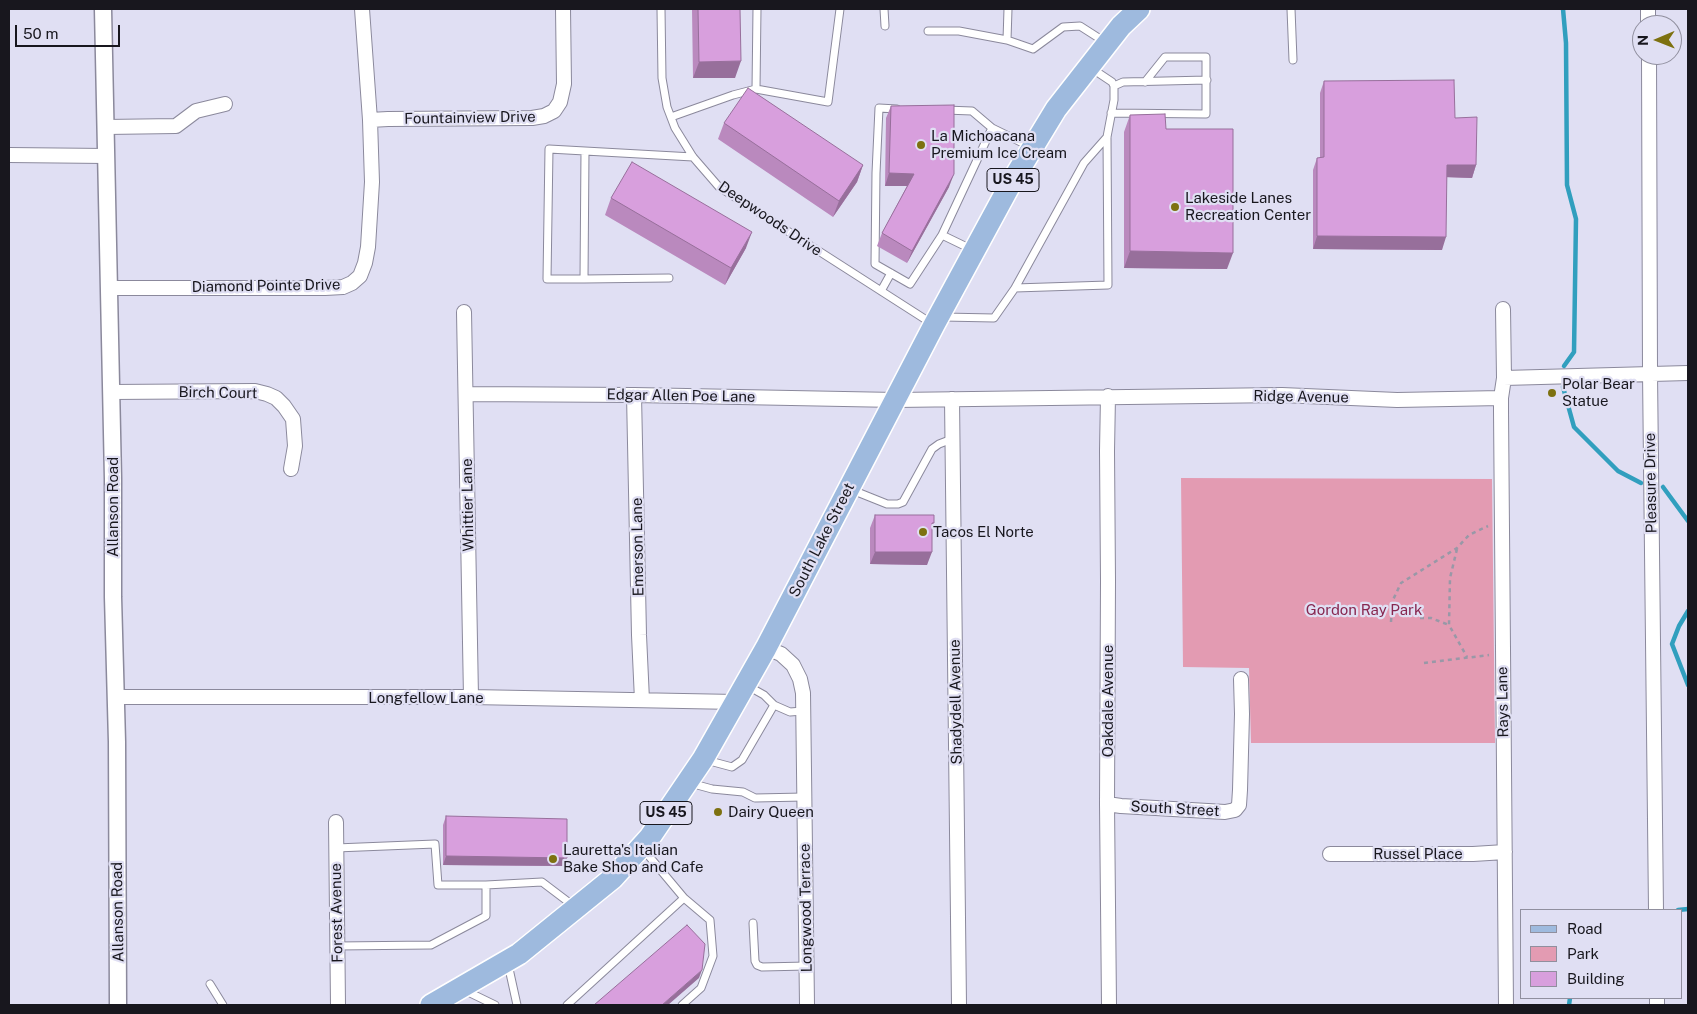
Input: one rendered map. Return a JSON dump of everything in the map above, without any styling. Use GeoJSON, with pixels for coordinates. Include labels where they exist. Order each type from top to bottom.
{"type":"FeatureCollection","features":[{"type":"Feature","properties":{"kind":"main road","name":"South Lake Street"},"geometry":{"type":"LineString","coordinates":[[431,1005],[519,954],[613,878],[650,837],[703,759],[766,648],[936,321],[1032,148],[1056,109],[1089,66],[1121,26],[1139,9]]}},
{"type":"Feature","properties":{"kind":"street","name":"Allanson Road"},"geometry":{"type":"LineString","coordinates":[[103,9],[116,697],[118,1005]]}},
{"type":"Feature","properties":{"kind":"street","name":"Diamond Pointe Drive"},"geometry":{"type":"LineString","coordinates":[[109,288],[325,288],[343,287],[352,283],[360,276],[368,247],[372,182],[370,120],[362,9]]}},
{"type":"Feature","properties":{"kind":"street","name":"Fountainview Drive"},"geometry":{"type":"LineString","coordinates":[[370,120],[532,118],[544,116],[554,111],[560,102],[564,84],[564,9]]}},
{"type":"Feature","properties":{"kind":"street","name":"Pleasure Drive"},"geometry":{"type":"LineString","coordinates":[[1649,65],[1650,373],[1656,909]]}},
{"type":"Feature","properties":{"kind":"street"},"geometry":{"type":"LineString","coordinates":[[106,128],[176,126],[196,111],[225,104]]}},
{"type":"Feature","properties":{"kind":"street"},"geometry":{"type":"LineString","coordinates":[[9,155],[106,156]]}},
{"type":"Feature","properties":{"kind":"street"},"geometry":{"type":"LineString","coordinates":[[1500,398],[1504,378],[1503,309]]}},
{"type":"Feature","properties":{"kind":"street","name":"Whittier Lane"},"geometry":{"type":"LineString","coordinates":[[464,312],[471,697]]}},
{"type":"Feature","properties":{"kind":"street"},"geometry":{"type":"LineString","coordinates":[[1504,378],[1688,373]]}},
{"type":"Feature","properties":{"kind":"street","name":"Birch Court"},"geometry":{"type":"LineString","coordinates":[[111,392],[255,391],[267,394],[276,398],[293,419],[295,446],[291,469]]}},
{"type":"Feature","properties":{"kind":"street","name":"Edgar Allen Poe Lane"},"geometry":{"type":"LineString","coordinates":[[466,394],[896,400]]}},
{"type":"Feature","properties":{"kind":"street","name":"Emerson Lane"},"geometry":{"type":"LineString","coordinates":[[634,395],[642,700]]}},
{"type":"Feature","properties":{"kind":"street","name":"Ridge Avenue"},"geometry":{"type":"LineString","coordinates":[[896,400],[1282,395],[1397,400],[1500,398]]}},
{"type":"Feature","properties":{"kind":"street","name":"Oakdale Avenue"},"geometry":{"type":"LineString","coordinates":[[1108,396],[1107,804],[1109,1005]]}},
{"type":"Feature","properties":{"kind":"street","name":"Rays Lane"},"geometry":{"type":"LineString","coordinates":[[1500,398],[1506,1005]]}},
{"type":"Feature","properties":{"kind":"street","name":"Shadydell Avenue"},"geometry":{"type":"LineString","coordinates":[[952,399],[960,1005]]}},
{"type":"Feature","properties":{"kind":"street","name":"Longwood Terrace"},"geometry":{"type":"LineString","coordinates":[[766,648],[780,654],[793,665],[800,679],[803,711],[807,1005]]}},
{"type":"Feature","properties":{"kind":"street","name":"South Street"},"geometry":{"type":"LineString","coordinates":[[1107,804],[1225,812],[1235,810],[1239,805],[1242,714],[1241,679]]}},
{"type":"Feature","properties":{"kind":"street","name":"Longfellow Lane"},"geometry":{"type":"LineString","coordinates":[[116,697],[471,697],[642,700],[740,694]]}},
{"type":"Feature","properties":{"kind":"street","name":"Forest Avenue"},"geometry":{"type":"LineString","coordinates":[[336,822],[338,1005]]}},
{"type":"Feature","properties":{"kind":"street","name":"Russel Place"},"geometry":{"type":"LineString","coordinates":[[1330,854],[1473,854],[1505,852]]}},
{"type":"Feature","properties":{"kind":"lane","name":"Deepwoods Drive"},"geometry":{"type":"LineString","coordinates":[[661,9],[662,78],[667,107],[676,128],[693,157],[719,187],[881,291],[936,321]]}},
{"type":"Feature","properties":{"kind":"lane"},"geometry":{"type":"LineString","coordinates":[[756,90],[757,9]]}},
{"type":"Feature","properties":{"kind":"lane"},"geometry":{"type":"LineString","coordinates":[[671,117],[733,95],[756,90],[828,102],[840,9]]}},
{"type":"Feature","properties":{"kind":"lane"},"geometry":{"type":"LineString","coordinates":[[884,9],[885,26]]}},
{"type":"Feature","properties":{"kind":"lane"},"geometry":{"type":"LineString","coordinates":[[1007,40],[1008,9]]}},
{"type":"Feature","properties":{"kind":"lane"},"geometry":{"type":"LineString","coordinates":[[1291,9],[1293,60]]}},
{"type":"Feature","properties":{"kind":"lane"},"geometry":{"type":"LineString","coordinates":[[928,31],[959,31],[1007,40],[1033,49],[1063,27],[1080,26],[1108,44]]}},
{"type":"Feature","properties":{"kind":"lane"},"geometry":{"type":"LineString","coordinates":[[1111,113],[1206,114],[1206,56],[1164,57],[1145,82]]}},
{"type":"Feature","properties":{"kind":"lane"},"geometry":{"type":"LineString","coordinates":[[1015,288],[1108,285],[1107,137],[1114,100],[1114,86],[1112,82],[1089,66]]}},
{"type":"Feature","properties":{"kind":"lane"},"geometry":{"type":"LineString","coordinates":[[1114,86],[1123,82],[1207,80]]}},
{"type":"Feature","properties":{"kind":"lane"},"geometry":{"type":"LineString","coordinates":[[907,109],[879,108],[875,264],[910,284],[942,235],[992,128]]}},
{"type":"Feature","properties":{"kind":"lane"},"geometry":{"type":"LineString","coordinates":[[935,110],[972,111],[992,128],[1032,148]]}},
{"type":"Feature","properties":{"kind":"lane"},"geometry":{"type":"LineString","coordinates":[[936,321],[994,318],[1015,288],[1084,163],[1107,137]]}},
{"type":"Feature","properties":{"kind":"lane"},"geometry":{"type":"LineString","coordinates":[[668,278],[547,279],[548,150],[693,157]]}},
{"type":"Feature","properties":{"kind":"lane"},"geometry":{"type":"LineString","coordinates":[[584,279],[585,151]]}},
{"type":"Feature","properties":{"kind":"lane"},"geometry":{"type":"LineString","coordinates":[[942,235],[974,250]]}},
{"type":"Feature","properties":{"kind":"lane"},"geometry":{"type":"LineString","coordinates":[[881,291],[891,273]]}},
{"type":"Feature","properties":{"kind":"lane"},"geometry":{"type":"LineString","coordinates":[[849,489],[887,504],[903,502],[932,450],[939,444],[952,439]]}},
{"type":"Feature","properties":{"kind":"lane"},"geometry":{"type":"LineString","coordinates":[[740,694],[764,695],[774,705],[790,712],[803,711]]}},
{"type":"Feature","properties":{"kind":"lane"},"geometry":{"type":"LineString","coordinates":[[703,759],[732,767],[742,760],[774,705]]}},
{"type":"Feature","properties":{"kind":"lane"},"geometry":{"type":"LineString","coordinates":[[687,782],[712,789],[743,792],[755,798],[804,797]]}},
{"type":"Feature","properties":{"kind":"lane"},"geometry":{"type":"LineString","coordinates":[[336,848],[435,844],[438,885],[542,882],[576,908]]}},
{"type":"Feature","properties":{"kind":"lane"},"geometry":{"type":"LineString","coordinates":[[641,846],[684,898],[710,920],[713,956],[701,988],[682,1005]]}},
{"type":"Feature","properties":{"kind":"lane"},"geometry":{"type":"LineString","coordinates":[[337,946],[431,945],[486,916],[486,885]]}},
{"type":"Feature","properties":{"kind":"lane"},"geometry":{"type":"LineString","coordinates":[[567,1005],[684,898]]}},
{"type":"Feature","properties":{"kind":"lane"},"geometry":{"type":"LineString","coordinates":[[753,923],[755,961],[757,965],[762,967],[807,966]]}},
{"type":"Feature","properties":{"kind":"lane"},"geometry":{"type":"LineString","coordinates":[[507,962],[517,1005]]}},
{"type":"Feature","properties":{"kind":"lane"},"geometry":{"type":"LineString","coordinates":[[210,984],[223,1005]]}},
{"type":"Feature","properties":{"kind":"lane"},"geometry":{"type":"LineString","coordinates":[[462,988],[494,1005]]}},
{"type":"Feature","properties":{"kind":"path"},"geometry":{"type":"LineString","coordinates":[[1391,622],[1392,602],[1401,583],[1457,548],[1469,535],[1491,524],[1502,523]]}},
{"type":"Feature","properties":{"kind":"path"},"geometry":{"type":"LineString","coordinates":[[1457,548],[1450,578],[1449,625],[1467,657]]}},
{"type":"Feature","properties":{"kind":"path"},"geometry":{"type":"LineString","coordinates":[[1420,610],[1420,618],[1431,618],[1449,625]]}},
{"type":"Feature","properties":{"kind":"path"},"geometry":{"type":"LineString","coordinates":[[1424,663],[1503,654]]}},
{"type":"Feature","properties":{"kind":"green space","name":"Gordon Ray Park"},"geometry":{"type":"Polygon","coordinates":[[[1181,478],[1492,479],[1495,743],[1251,743],[1249,668],[1183,667],[1181,478]]]}},
{"type":"Feature","properties":{"kind":"building"},"geometry":{"type":"Polygon","coordinates":[[[698,9],[740,9],[741,61],[699,62],[698,9]]]}},
{"type":"Feature","properties":{"kind":"building"},"geometry":{"type":"Polygon","coordinates":[[[1454,80],[1455,118],[1477,117],[1476,165],[1447,165],[1446,237],[1317,236],[1317,158],[1324,157],[1324,81],[1454,80]]]}},
{"type":"Feature","properties":{"kind":"building"},"geometry":{"type":"Polygon","coordinates":[[[748,88],[863,165],[839,201],[724,123],[748,88]]]}},
{"type":"Feature","properties":{"kind":"building"},"geometry":{"type":"Polygon","coordinates":[[[954,105],[954,174],[912,251],[882,233],[914,174],[889,173],[891,106],[954,105]]]}},
{"type":"Feature","properties":{"kind":"building","name":"Lakeside Lanes Recreation Center"},"geometry":{"type":"Polygon","coordinates":[[[1165,114],[1166,129],[1233,129],[1233,253],[1130,251],[1130,115],[1165,114]]]}},
{"type":"Feature","properties":{"kind":"building"},"geometry":{"type":"Polygon","coordinates":[[[632,162],[752,232],[731,268],[611,198],[632,162]]]}},
{"type":"Feature","properties":{"kind":"building"},"geometry":{"type":"Polygon","coordinates":[[[875,515],[934,515],[934,523],[932,523],[932,552],[875,552],[875,515]]]}},
{"type":"Feature","properties":{"kind":"building"},"geometry":{"type":"Polygon","coordinates":[[[446,816],[567,819],[567,858],[446,856],[446,816]]]}},
{"type":"Feature","properties":{"kind":"building"},"geometry":{"type":"Polygon","coordinates":[[[687,925],[705,944],[702,970],[662,1005],[594,1005],[687,925]]]}},
{"type":"Feature","properties":{"kind":"waterway"},"geometry":{"type":"LineString","coordinates":[[1563,9],[1566,43],[1567,185],[1576,219],[1574,352],[1564,366]]}},
{"type":"Feature","properties":{"kind":"waterway"},"geometry":{"type":"LineString","coordinates":[[1563,387],[1574,427],[1618,471],[1641,483]]}},
{"type":"Feature","properties":{"kind":"waterway"},"geometry":{"type":"LineString","coordinates":[[1663,487],[1688,521]]}},
{"type":"Feature","properties":{"kind":"waterway"},"geometry":{"type":"LineString","coordinates":[[1688,611],[1679,626],[1672,644],[1688,685]]}},
{"type":"Feature","properties":{"kind":"waterway"},"geometry":{"type":"LineString","coordinates":[[1682,910],[1688,909]]}},
{"type":"Feature","properties":{"kind":"waterway"},"geometry":{"type":"LineString","coordinates":[[1569,1005],[1570,999]]}},
{"type":"Feature","properties":{"kind":"place","name":"La Michoacana Premium Ice Cream"},"geometry":{"type":"Point","coordinates":[921,145]}},
{"type":"Feature","properties":{"kind":"place","name":"Lakeside Lanes Recreation Center"},"geometry":{"type":"Point","coordinates":[1175,207]}},
{"type":"Feature","properties":{"kind":"place","name":"Polar Bear Statue"},"geometry":{"type":"Point","coordinates":[1552,393]}},
{"type":"Feature","properties":{"kind":"place","name":"Tacos El Norte"},"geometry":{"type":"Point","coordinates":[923,532]}},
{"type":"Feature","properties":{"kind":"place","name":"Dairy Queen"},"geometry":{"type":"Point","coordinates":[718,812]}},
{"type":"Feature","properties":{"kind":"place","name":"Lauretta's Italian Bake Shop and Cafe"},"geometry":{"type":"Point","coordinates":[553,859]}}]}
